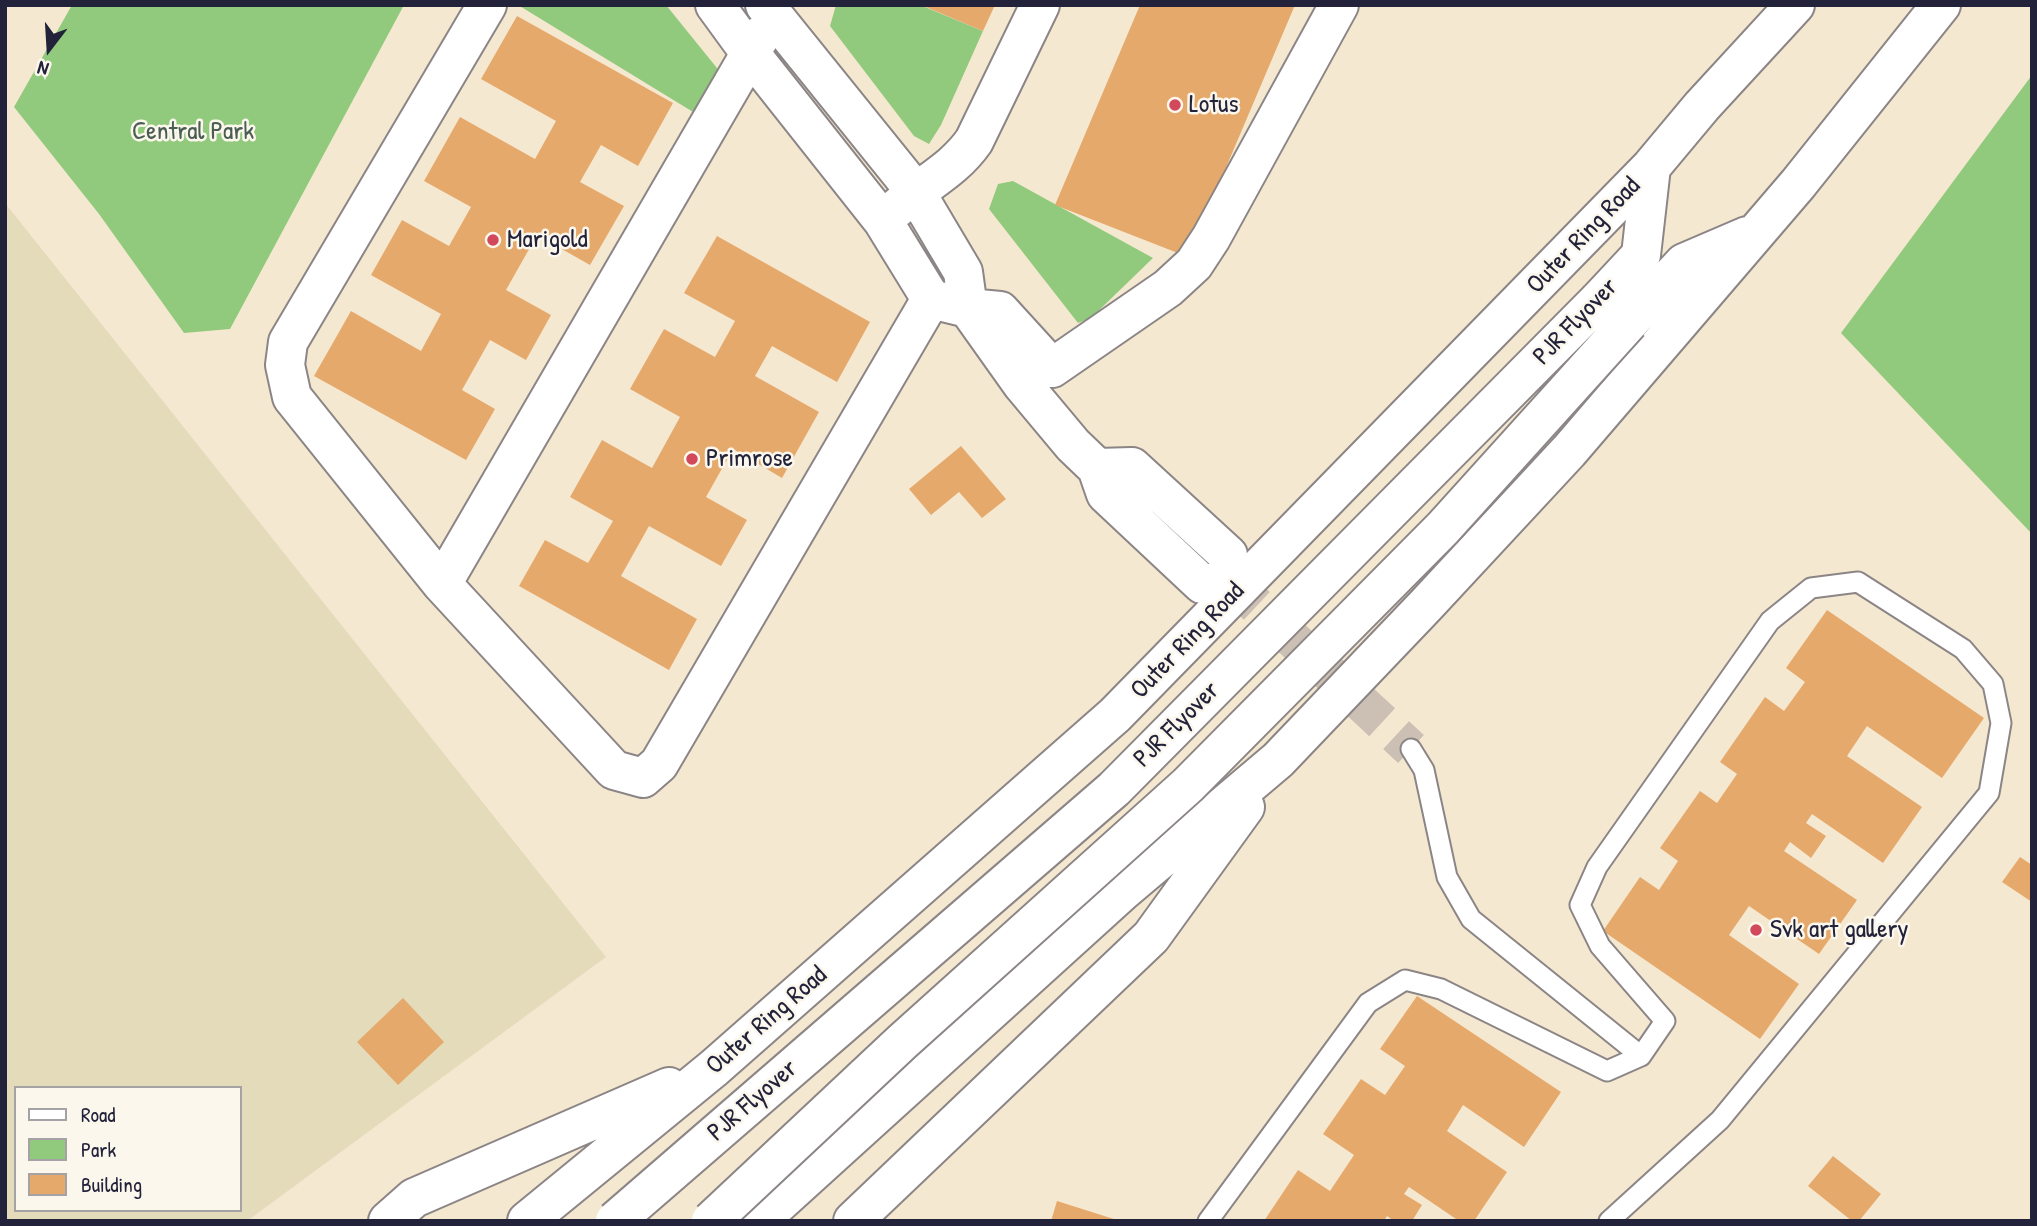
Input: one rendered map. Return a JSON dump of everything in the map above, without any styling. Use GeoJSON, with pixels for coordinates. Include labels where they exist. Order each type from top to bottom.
{"type":"FeatureCollection","features":[{"type":"Feature","properties":{"kind":"main road"},"geometry":{"type":"LineString","coordinates":[[487,5],[288,342],[285,365],[292,397],[442,584],[614,770],[643,778],[659,764],[931,299]]}},
{"type":"Feature","properties":{"kind":"main road"},"geometry":{"type":"LineString","coordinates":[[715,5],[750,54],[883,221],[931,299],[968,308],[1000,311],[1052,368],[1168,288],[1194,264],[1211,238],[1339,5]]}},
{"type":"Feature","properties":{"kind":"main road"},"geometry":{"type":"LineString","coordinates":[[883,221],[915,191],[952,167],[974,141],[1040,5]]}},
{"type":"Feature","properties":{"kind":"main road","name":"Outer Ring Road"},"geometry":{"type":"LineString","coordinates":[[527,1221],[714,1068],[1115,715],[1651,167],[1702,106],[1795,5]]}},
{"type":"Feature","properties":{"kind":"main road"},"geometry":{"type":"LineString","coordinates":[[759,1221],[1124,891],[1278,760],[1569,451],[1798,184],[1941,5]]}},
{"type":"Feature","properties":{"kind":"main road"},"geometry":{"type":"LineString","coordinates":[[442,584],[710,125],[772,9],[915,191],[963,272],[968,308],[1022,384],[1073,445],[1097,468]]}},
{"type":"Feature","properties":{"kind":"main road","name":"PJR Flyover"},"geometry":{"type":"LineString","coordinates":[[615,1221],[1114,789],[1599,300],[1641,255],[1651,167]]}},
{"type":"Feature","properties":{"kind":"main road","name":"PJR Flyover"},"geometry":{"type":"LineString","coordinates":[[710,1221],[902,1042],[1188,785],[1443,528],[1684,263],[1755,233]]}},
{"type":"Feature","properties":{"kind":"main road"},"geometry":{"type":"LineString","coordinates":[[853,1221],[1151,937],[1278,760]]}},
{"type":"Feature","properties":{"kind":"main road"},"geometry":{"type":"LineString","coordinates":[[388,1221],[414,1198],[714,1068]]}},
{"type":"Feature","properties":{"kind":"lane"},"geometry":{"type":"LineString","coordinates":[[1208,1221],[1368,1003],[1405,980],[1441,989],[1607,1071],[1641,1056],[1665,1021],[1600,946],[1580,905],[1585,892],[1597,867],[1770,621],[1811,588],[1858,582],[1963,649],[1993,684],[2001,723],[1989,793],[1720,1120],[1609,1221]]}},
{"type":"Feature","properties":{"kind":"lane"},"geometry":{"type":"LineString","coordinates":[[1411,749],[1424,771],[1447,877],[1471,919],[1641,1056]]}},
{"type":"Feature","properties":{"kind":"shaded area"},"geometry":{"type":"Polygon","coordinates":[[[5,203],[606,957],[247,1221],[5,1221],[5,203]]]}},
{"type":"Feature","properties":{"kind":"green space","name":"Central Park"},"geometry":{"type":"Polygon","coordinates":[[[72,5],[404,5],[230,329],[184,333],[99,214],[14,107],[72,5]]]}},
{"type":"Feature","properties":{"kind":"green space"},"geometry":{"type":"Polygon","coordinates":[[[518,5],[666,5],[738,94],[716,126],[518,5]]]}},
{"type":"Feature","properties":{"kind":"green space"},"geometry":{"type":"Polygon","coordinates":[[[836,5],[920,5],[983,31],[941,125],[929,144],[914,136],[830,26],[836,5]]]}},
{"type":"Feature","properties":{"kind":"green space"},"geometry":{"type":"Polygon","coordinates":[[[2032,75],[2032,534],[1841,333],[2032,75]]]}},
{"type":"Feature","properties":{"kind":"green space"},"geometry":{"type":"Polygon","coordinates":[[[1013,181],[1153,258],[1091,318],[1078,323],[989,209],[998,184],[1013,181]]]}},
{"type":"Feature","properties":{"kind":"building"},"geometry":{"type":"Polygon","coordinates":[[[921,5],[995,5],[983,31],[921,5]]]}},
{"type":"Feature","properties":{"kind":"building","name":"Lotus"},"geometry":{"type":"Polygon","coordinates":[[[1140,5],[1295,5],[1188,257],[1055,205],[1140,5]]]}},
{"type":"Feature","properties":{"kind":"building","name":"Marigold"},"geometry":{"type":"Polygon","coordinates":[[[517,16],[673,103],[638,166],[601,145],[580,182],[624,206],[590,265],[537,235],[506,290],[551,315],[526,360],[490,340],[462,390],[495,409],[466,460],[314,376],[351,311],[421,351],[441,314],[371,275],[402,220],[449,246],[471,207],[424,181],[460,117],[535,159],[556,121],[481,79],[517,16]]]}},
{"type":"Feature","properties":{"kind":"building","name":"Primrose"},"geometry":{"type":"Polygon","coordinates":[[[717,236],[870,322],[837,382],[772,346],[755,376],[819,412],[782,478],[733,449],[706,497],[747,520],[721,566],[649,526],[621,576],[697,619],[669,670],[519,586],[545,540],[588,563],[613,521],[570,497],[602,440],[652,468],[680,417],[630,389],[664,329],[715,357],[735,321],[684,293],[717,236]]]}},
{"type":"Feature","properties":{"kind":"building"},"geometry":{"type":"Polygon","coordinates":[[[961,446],[1006,499],[982,518],[959,492],[931,515],[909,489],[961,446]]]}},
{"type":"Feature","properties":{"kind":"building"},"geometry":{"type":"Polygon","coordinates":[[[1827,610],[1984,718],[1942,778],[1867,726],[1847,756],[1922,807],[1883,863],[1812,814],[1806,823],[1826,836],[1811,858],[1790,842],[1784,851],[1857,900],[1819,954],[1749,906],[1729,935],[1799,984],[1760,1039],[1603,931],[1640,877],[1659,890],[1678,861],[1660,848],[1700,791],[1717,803],[1737,774],[1720,762],[1765,697],[1784,711],[1805,682],[1786,668],[1827,610]]]}},
{"type":"Feature","properties":{"kind":"building"},"geometry":{"type":"Polygon","coordinates":[[[2020,857],[2032,865],[2032,902],[2002,882],[2020,857]]]}},
{"type":"Feature","properties":{"kind":"building"},"geometry":{"type":"Polygon","coordinates":[[[1417,996],[1561,1092],[1524,1147],[1463,1105],[1447,1131],[1507,1172],[1474,1221],[1459,1221],[1409,1187],[1404,1194],[1422,1205],[1412,1221],[1394,1221],[1387,1216],[1384,1221],[1264,1221],[1298,1170],[1330,1191],[1354,1155],[1323,1134],[1361,1079],[1385,1095],[1405,1066],[1380,1049],[1417,996]]]}},
{"type":"Feature","properties":{"kind":"building"},"geometry":{"type":"Polygon","coordinates":[[[403,998],[444,1042],[398,1085],[357,1042],[403,998]]]}},
{"type":"Feature","properties":{"kind":"building"},"geometry":{"type":"Polygon","coordinates":[[[1833,1156],[1881,1194],[1859,1221],[1852,1221],[1808,1186],[1833,1156]]]}},
{"type":"Feature","properties":{"kind":"building"},"geometry":{"type":"Polygon","coordinates":[[[1057,1201],[1117,1220],[1117,1221],[1051,1221],[1057,1201]]]}},
{"type":"Feature","properties":{"kind":"tunnel"},"geometry":{"type":"LineString","coordinates":[[1229,580],[1411,749]]}},
{"type":"Feature","properties":{"kind":"place","name":"Lotus"},"geometry":{"type":"Point","coordinates":[1175,105]}},
{"type":"Feature","properties":{"kind":"place","name":"Marigold"},"geometry":{"type":"Point","coordinates":[493,240]}},
{"type":"Feature","properties":{"kind":"place","name":"Primrose"},"geometry":{"type":"Point","coordinates":[692,459]}},
{"type":"Feature","properties":{"kind":"place","name":"Svk art gallery"},"geometry":{"type":"Point","coordinates":[1756,930]}}]}
